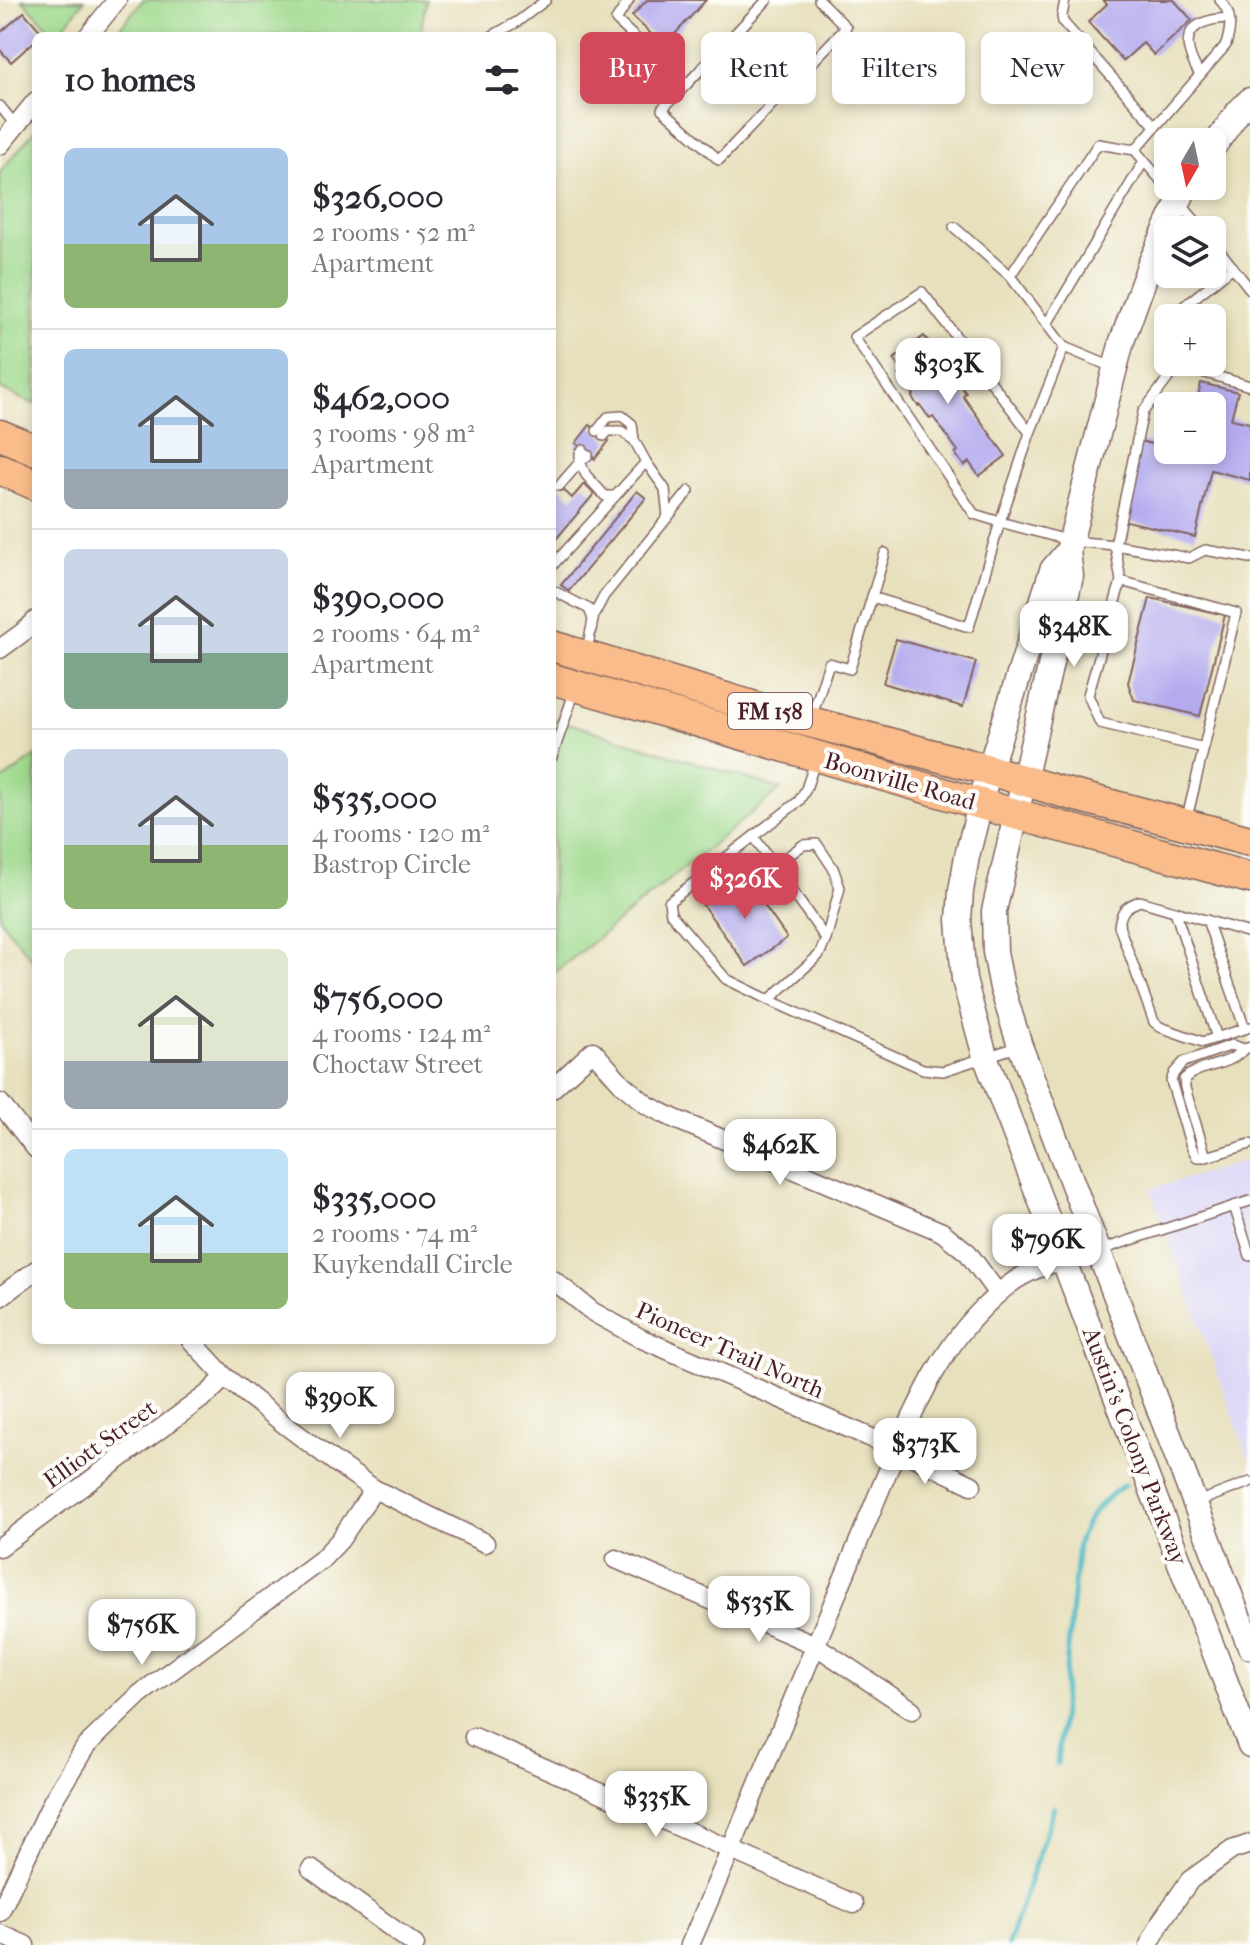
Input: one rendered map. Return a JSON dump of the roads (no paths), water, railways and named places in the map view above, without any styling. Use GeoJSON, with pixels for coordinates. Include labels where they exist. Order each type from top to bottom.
{"type":"FeatureCollection","features":[{"type":"Feature","properties":{"kind":"main road"},"geometry":{"type":"LineString","coordinates":[[0,435],[32,448]]}},
{"type":"Feature","properties":{"kind":"main road"},"geometry":{"type":"LineString","coordinates":[[0,469],[32,483]]}},
{"type":"Feature","properties":{"kind":"main road","name":"Boonville Road"},"geometry":{"type":"LineString","coordinates":[[556,647],[811,723],[1250,841]]}},
{"type":"Feature","properties":{"kind":"main road"},"geometry":{"type":"LineString","coordinates":[[564,683],[585,657]]}},
{"type":"Feature","properties":{"kind":"main road","name":"Boonville Road"},"geometry":{"type":"LineString","coordinates":[[564,683],[1015,814],[1250,878]]}},
{"type":"Feature","properties":{"kind":"street"},"geometry":{"type":"LineString","coordinates":[[91,32],[117,0]]}},
{"type":"Feature","properties":{"kind":"street"},"geometry":{"type":"LineString","coordinates":[[1226,129],[1250,100]]}},
{"type":"Feature","properties":{"kind":"street"},"geometry":{"type":"LineString","coordinates":[[0,145],[32,106]]}},
{"type":"Feature","properties":{"kind":"street","name":"Austin's Colony Parkway"},"geometry":{"type":"LineString","coordinates":[[1179,200],[1149,266],[1122,341],[1069,546],[1071,576],[994,911],[994,939],[1002,988],[1149,1484],[1250,1745]]}},
{"type":"Feature","properties":{"kind":"street","name":"Austin's Colony Parkway"},"geometry":{"type":"LineString","coordinates":[[1069,546],[1052,570],[989,770],[967,856],[959,920],[964,980],[985,1056],[1195,1502],[1250,1647]]}},
{"type":"Feature","properties":{"kind":"street"},"geometry":{"type":"LineString","coordinates":[[0,649],[32,624]]}},
{"type":"Feature","properties":{"kind":"street"},"geometry":{"type":"LineString","coordinates":[[556,1085],[593,1051],[623,1085],[647,1105],[942,1232],[968,1253],[998,1294]]}},
{"type":"Feature","properties":{"kind":"street"},"geometry":{"type":"LineString","coordinates":[[0,1103],[32,1144]]}},
{"type":"Feature","properties":{"kind":"street"},"geometry":{"type":"LineString","coordinates":[[690,1945],[921,1395],[948,1348],[967,1323],[998,1294],[1026,1274],[1080,1255]]}},
{"type":"Feature","properties":{"kind":"street"},"geometry":{"type":"LineString","coordinates":[[0,1297],[32,1273]]}},
{"type":"Feature","properties":{"kind":"street","name":"Pioneer Trail North"},"geometry":{"type":"LineString","coordinates":[[556,1282],[593,1312],[640,1338],[897,1449],[972,1485]]}},
{"type":"Feature","properties":{"kind":"street"},"geometry":{"type":"LineString","coordinates":[[195,1344],[225,1377],[374,1489],[485,1543]]}},
{"type":"Feature","properties":{"kind":"street","name":"Elliott Street"},"geometry":{"type":"LineString","coordinates":[[0,1547],[209,1393],[225,1377]]}},
{"type":"Feature","properties":{"kind":"street"},"geometry":{"type":"LineString","coordinates":[[0,1912],[52,1802],[86,1746],[140,1694],[321,1560],[340,1540],[374,1489]]}},
{"type":"Feature","properties":{"kind":"street"},"geometry":{"type":"LineString","coordinates":[[616,1559],[815,1645],[912,1710]]}},
{"type":"Feature","properties":{"kind":"street"},"geometry":{"type":"LineString","coordinates":[[474,1737],[854,1904]]}},
{"type":"Feature","properties":{"kind":"street"},"geometry":{"type":"LineString","coordinates":[[1149,1945],[1190,1880],[1232,1850],[1250,1844]]}},
{"type":"Feature","properties":{"kind":"street"},"geometry":{"type":"LineString","coordinates":[[311,1869],[415,1945]]}},
{"type":"Feature","properties":{"kind":"street"},"geometry":{"type":"LineString","coordinates":[[0,1934],[25,1945]]}},
{"type":"Feature","properties":{"kind":"lane"},"geometry":{"type":"LineString","coordinates":[[499,32],[546,0]]}},
{"type":"Feature","properties":{"kind":"lane"},"geometry":{"type":"LineString","coordinates":[[629,0],[616,20],[686,85]]}},
{"type":"Feature","properties":{"kind":"lane"},"geometry":{"type":"LineString","coordinates":[[767,0],[662,109],[719,160],[846,27],[819,0]]}},
{"type":"Feature","properties":{"kind":"lane"},"geometry":{"type":"LineString","coordinates":[[1065,0],[1063,22],[1155,126]]}},
{"type":"Feature","properties":{"kind":"lane"},"geometry":{"type":"LineString","coordinates":[[1135,150],[1226,45],[1231,26],[1228,8],[1220,0]]}},
{"type":"Feature","properties":{"kind":"lane"},"geometry":{"type":"LineString","coordinates":[[1200,75],[1187,48],[1189,36],[1206,21],[1229,18]]}},
{"type":"Feature","properties":{"kind":"lane"},"geometry":{"type":"LineString","coordinates":[[0,106],[16,126]]}},
{"type":"Feature","properties":{"kind":"lane"},"geometry":{"type":"LineString","coordinates":[[1010,276],[1098,144],[1135,150],[1154,169]]}},
{"type":"Feature","properties":{"kind":"lane"},"geometry":{"type":"LineString","coordinates":[[1047,324],[1144,161]]}},
{"type":"Feature","properties":{"kind":"lane"},"geometry":{"type":"LineString","coordinates":[[954,227],[1010,276],[1064,347],[1116,368]]}},
{"type":"Feature","properties":{"kind":"lane"},"geometry":{"type":"LineString","coordinates":[[1226,258],[1250,289]]}},
{"type":"Feature","properties":{"kind":"lane"},"geometry":{"type":"LineString","coordinates":[[1187,304],[1233,267]]}},
{"type":"Feature","properties":{"kind":"lane"},"geometry":{"type":"LineString","coordinates":[[1030,433],[922,292],[854,337],[974,514],[1069,546],[1115,545],[1189,558],[1205,550],[1250,558]]}},
{"type":"Feature","properties":{"kind":"lane"},"geometry":{"type":"LineString","coordinates":[[872,597],[969,627],[1030,433],[1064,347]]}},
{"type":"Feature","properties":{"kind":"lane"},"geometry":{"type":"LineString","coordinates":[[1169,376],[1143,412],[1115,545],[1121,581],[1088,695],[1100,723],[1204,748]]}},
{"type":"Feature","properties":{"kind":"lane"},"geometry":{"type":"LineString","coordinates":[[1217,376],[1250,386]]}},
{"type":"Feature","properties":{"kind":"lane"},"geometry":{"type":"LineString","coordinates":[[600,434],[608,417],[622,416],[632,424],[634,440],[665,489],[668,517]]}},
{"type":"Feature","properties":{"kind":"lane"},"geometry":{"type":"LineString","coordinates":[[559,486],[584,456],[586,475],[605,496],[613,496]]}},
{"type":"Feature","properties":{"kind":"lane"},"geometry":{"type":"LineString","coordinates":[[556,561],[646,462]]}},
{"type":"Feature","properties":{"kind":"lane"},"geometry":{"type":"LineString","coordinates":[[585,657],[593,621],[604,596],[689,491]]}},
{"type":"Feature","properties":{"kind":"lane"},"geometry":{"type":"LineString","coordinates":[[811,723],[829,663],[850,669],[885,553]]}},
{"type":"Feature","properties":{"kind":"lane"},"geometry":{"type":"LineString","coordinates":[[1121,581],[1236,613],[1185,824]]}},
{"type":"Feature","properties":{"kind":"lane"},"geometry":{"type":"LineString","coordinates":[[556,592],[589,609],[593,621]]}},
{"type":"Feature","properties":{"kind":"lane"},"geometry":{"type":"LineString","coordinates":[[556,732],[564,683]]}},
{"type":"Feature","properties":{"kind":"lane"},"geometry":{"type":"LineString","coordinates":[[817,757],[799,801],[669,902],[671,914],[726,979],[923,1069],[943,1071],[1020,1046]]}},
{"type":"Feature","properties":{"kind":"lane"},"geometry":{"type":"LineString","coordinates":[[754,837],[826,939]]}},
{"type":"Feature","properties":{"kind":"lane"},"geometry":{"type":"LineString","coordinates":[[769,1000],[819,955],[840,888],[833,868],[817,844],[803,845],[775,866]]}},
{"type":"Feature","properties":{"kind":"lane"},"geometry":{"type":"LineString","coordinates":[[1207,920],[1248,1028],[1203,1042],[1154,1022],[1119,926],[1122,912],[1127,905],[1140,901],[1207,920],[1250,933]]}},
{"type":"Feature","properties":{"kind":"lane"},"geometry":{"type":"LineString","coordinates":[[1175,911],[1217,1038]]}},
{"type":"Feature","properties":{"kind":"lane"},"geometry":{"type":"LineString","coordinates":[[1248,1049],[1192,1072],[1184,1079],[1206,1157],[1250,1144]]}},
{"type":"Feature","properties":{"kind":"lane"},"geometry":{"type":"LineString","coordinates":[[1080,1255],[1250,1201]]}},
{"type":"Feature","properties":{"kind":"lane"},"geometry":{"type":"LineString","coordinates":[[1234,1206],[1250,1256]]}},
{"type":"Feature","properties":{"kind":"lane"},"geometry":{"type":"LineString","coordinates":[[1195,1502],[1250,1482]]}},
{"type":"Feature","properties":{"kind":"waterway"},"geometry":{"type":"LineString","coordinates":[[1057,1764],[1078,1544],[1095,1510],[1124,1485]]}},
{"type":"Feature","properties":{"kind":"waterway"},"geometry":{"type":"LineString","coordinates":[[1008,1945],[1054,1807]]}}]}
